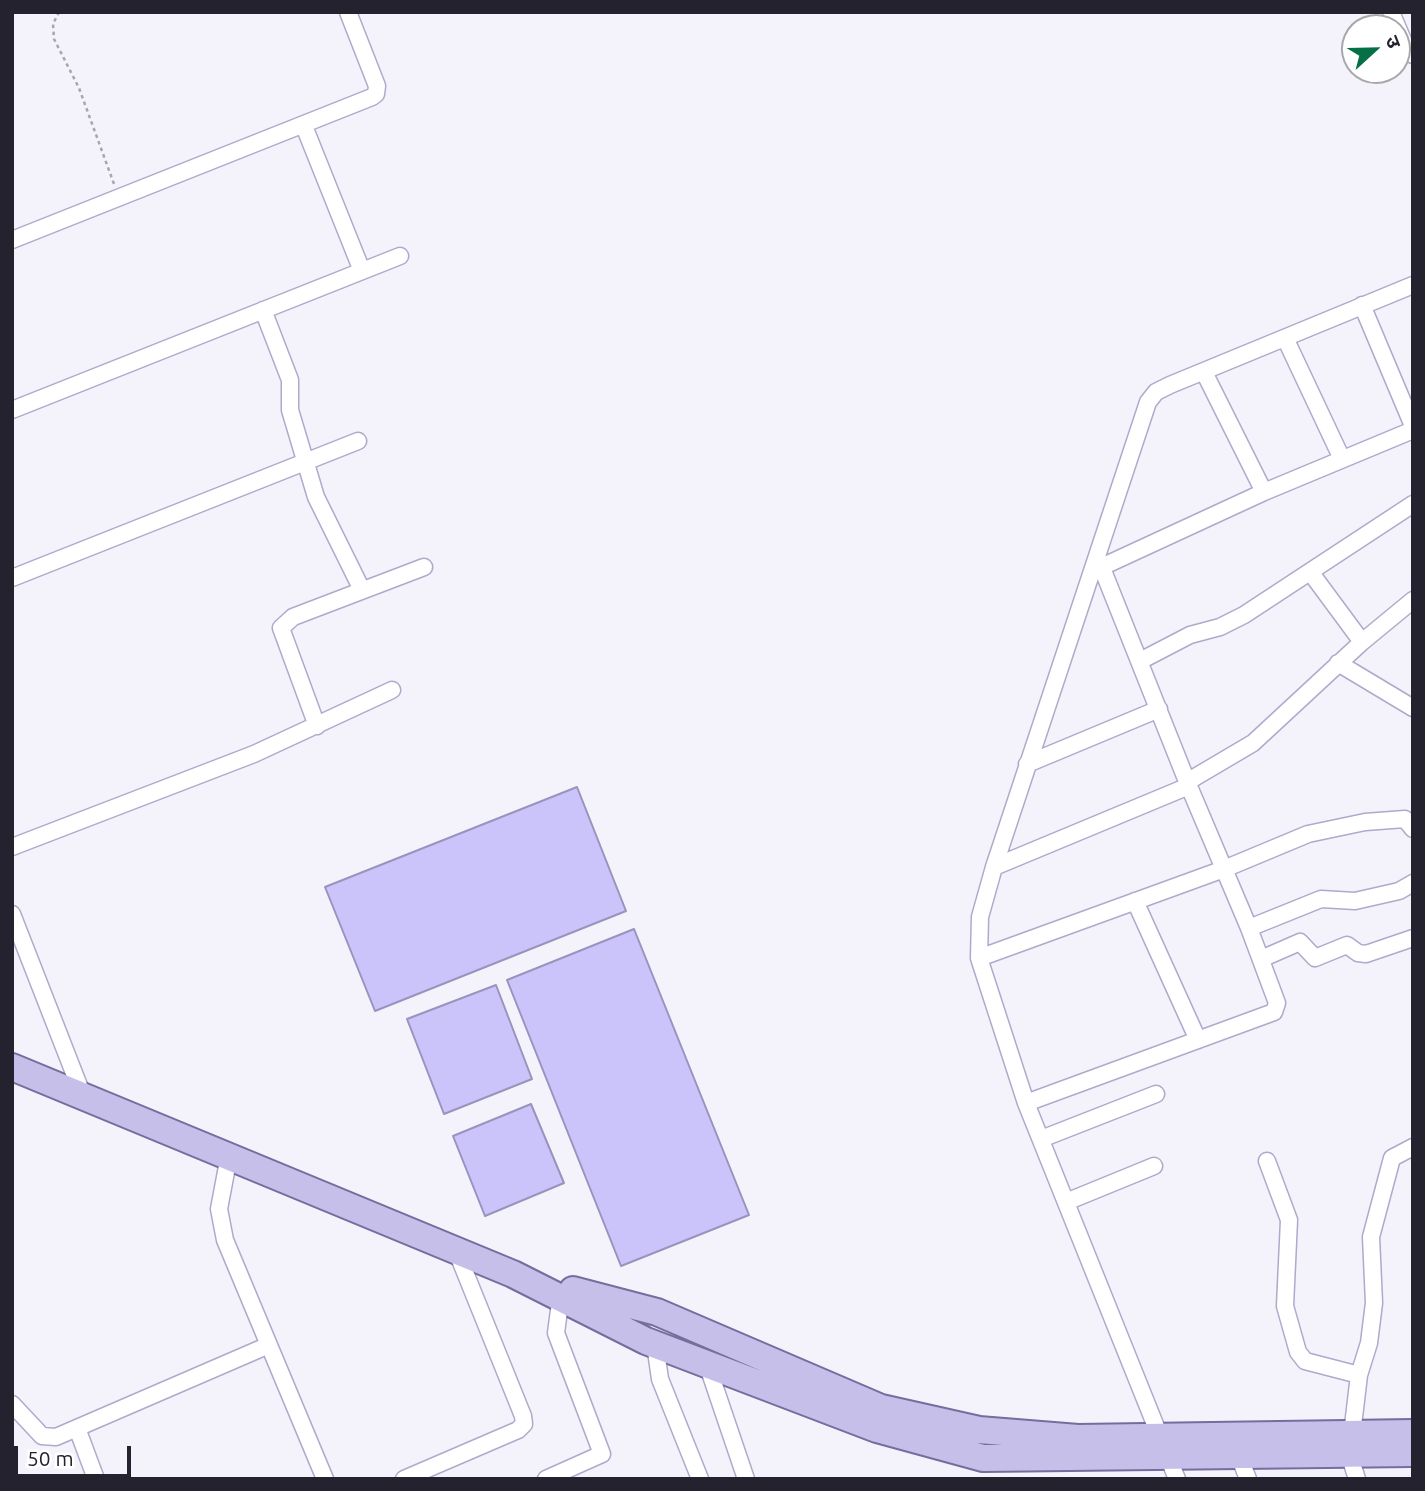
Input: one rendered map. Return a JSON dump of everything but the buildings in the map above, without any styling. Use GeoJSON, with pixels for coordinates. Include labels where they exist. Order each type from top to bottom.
{"type":"FeatureCollection","features":[{"type":"Feature","properties":{"kind":"main road"},"geometry":{"type":"LineString","coordinates":[[12,1066],[513,1274],[561,1295],[655,1344],[877,1429],[983,1458],[1353,1456],[1413,1453]]}},
{"type":"Feature","properties":{"kind":"main road"},"geometry":{"type":"LineString","coordinates":[[513,1274],[657,1312],[881,1408],[979,1430],[1078,1438],[1168,1457],[1244,1467],[1353,1456],[1413,1433]]}},
{"type":"Feature","properties":{"kind":"street"},"geometry":{"type":"LineString","coordinates":[[12,240],[372,97],[377,91],[348,12]]}},
{"type":"Feature","properties":{"kind":"street"},"geometry":{"type":"LineString","coordinates":[[1391,12],[1408,52],[1413,55]]}},
{"type":"Feature","properties":{"kind":"street"},"geometry":{"type":"LineString","coordinates":[[304,126],[362,271]]}},
{"type":"Feature","properties":{"kind":"street"},"geometry":{"type":"LineString","coordinates":[[12,410],[400,256]]}},
{"type":"Feature","properties":{"kind":"street"},"geometry":{"type":"LineString","coordinates":[[1168,1457],[1026,1103],[979,958],[980,917],[993,867],[1027,764],[1097,569],[1148,402],[1162,389],[1286,340],[1413,285]]}},
{"type":"Feature","properties":{"kind":"street"},"geometry":{"type":"LineString","coordinates":[[1097,569],[1264,492],[1413,428],[1362,305]]}},
{"type":"Feature","properties":{"kind":"street"},"geometry":{"type":"LineString","coordinates":[[263,310],[290,380],[290,410],[305,462],[328,526],[362,590]]}},
{"type":"Feature","properties":{"kind":"street"},"geometry":{"type":"LineString","coordinates":[[1286,340],[1342,459]]}},
{"type":"Feature","properties":{"kind":"street"},"geometry":{"type":"LineString","coordinates":[[1204,372],[1264,492]]}},
{"type":"Feature","properties":{"kind":"street"},"geometry":{"type":"LineString","coordinates":[[12,578],[358,441]]}},
{"type":"Feature","properties":{"kind":"street"},"geometry":{"type":"LineString","coordinates":[[1140,662],[1190,635],[1220,627],[1244,615],[1413,504]]}},
{"type":"Feature","properties":{"kind":"street"},"geometry":{"type":"LineString","coordinates":[[317,726],[281,628],[288,619],[424,567]]}},
{"type":"Feature","properties":{"kind":"street"},"geometry":{"type":"LineString","coordinates":[[1026,1103],[1276,1010],[1277,1003],[1140,662],[1097,569]]}},
{"type":"Feature","properties":{"kind":"street"},"geometry":{"type":"LineString","coordinates":[[1311,573],[1362,642]]}},
{"type":"Feature","properties":{"kind":"street"},"geometry":{"type":"LineString","coordinates":[[993,867],[1113,820],[1188,784],[1253,743],[1338,663],[1413,600]]}},
{"type":"Feature","properties":{"kind":"street"},"geometry":{"type":"LineString","coordinates":[[1338,663],[1413,708]]}},
{"type":"Feature","properties":{"kind":"street"},"geometry":{"type":"LineString","coordinates":[[12,847],[254,754],[392,690]]}},
{"type":"Feature","properties":{"kind":"street"},"geometry":{"type":"LineString","coordinates":[[1027,764],[1159,709]]}},
{"type":"Feature","properties":{"kind":"street"},"geometry":{"type":"LineString","coordinates":[[979,958],[1224,869],[1308,834],[1334,827],[1405,819],[1413,829]]}},
{"type":"Feature","properties":{"kind":"street"},"geometry":{"type":"LineString","coordinates":[[1249,929],[1321,899],[1355,901],[1399,891],[1413,883]]}},
{"type":"Feature","properties":{"kind":"street"},"geometry":{"type":"LineString","coordinates":[[1135,901],[1198,1040]]}},
{"type":"Feature","properties":{"kind":"street"},"geometry":{"type":"LineString","coordinates":[[12,914],[83,1096]]}},
{"type":"Feature","properties":{"kind":"street"},"geometry":{"type":"LineString","coordinates":[[1261,959],[1300,942],[1315,958],[1347,945],[1366,954],[1413,938]]}},
{"type":"Feature","properties":{"kind":"street"},"geometry":{"type":"LineString","coordinates":[[1041,1139],[1156,1094]]}},
{"type":"Feature","properties":{"kind":"street"},"geometry":{"type":"LineString","coordinates":[[1353,1456],[1359,1375],[1368,1343],[1374,1303],[1371,1237],[1392,1158],[1413,1147]]}},
{"type":"Feature","properties":{"kind":"street"},"geometry":{"type":"LineString","coordinates":[[229,1156],[220,1195],[221,1224],[323,1478]]}},
{"type":"Feature","properties":{"kind":"street"},"geometry":{"type":"LineString","coordinates":[[1267,1161],[1289,1220],[1285,1306],[1298,1352],[1306,1361],[1359,1375]]}},
{"type":"Feature","properties":{"kind":"street"},"geometry":{"type":"LineString","coordinates":[[1066,1202],[1154,1166]]}},
{"type":"Feature","properties":{"kind":"street"},"geometry":{"type":"LineString","coordinates":[[404,1479],[518,1430],[524,1424],[456,1250]]}},
{"type":"Feature","properties":{"kind":"street"},"geometry":{"type":"LineString","coordinates":[[546,1479],[602,1454],[556,1333],[561,1295]]}},
{"type":"Feature","properties":{"kind":"street"},"geometry":{"type":"LineString","coordinates":[[655,1344],[661,1384],[700,1479]]}},
{"type":"Feature","properties":{"kind":"street"},"geometry":{"type":"LineString","coordinates":[[12,1404],[44,1437],[56,1437],[269,1345]]}},
{"type":"Feature","properties":{"kind":"street"},"geometry":{"type":"LineString","coordinates":[[707,1364],[746,1479]]}},
{"type":"Feature","properties":{"kind":"street"},"geometry":{"type":"LineString","coordinates":[[77,1428],[96,1479]]}},
{"type":"Feature","properties":{"kind":"path"},"geometry":{"type":"LineString","coordinates":[[59,12],[53,24],[54,39],[79,88],[120,198]]}},
{"type":"Feature","properties":{"kind":"shaded area"},"geometry":{"type":"Polygon","coordinates":[[[577,787],[626,911],[375,1011],[325,887],[577,787]]]}},
{"type":"Feature","properties":{"kind":"shaded area"},"geometry":{"type":"Polygon","coordinates":[[[634,929],[749,1215],[621,1266],[507,980],[634,929]]]}},
{"type":"Feature","properties":{"kind":"shaded area"},"geometry":{"type":"Polygon","coordinates":[[[496,985],[532,1079],[444,1114],[407,1019],[496,985]]]}},
{"type":"Feature","properties":{"kind":"shaded area"},"geometry":{"type":"Polygon","coordinates":[[[531,1104],[564,1183],[485,1216],[453,1136],[531,1104]]]}}]}
